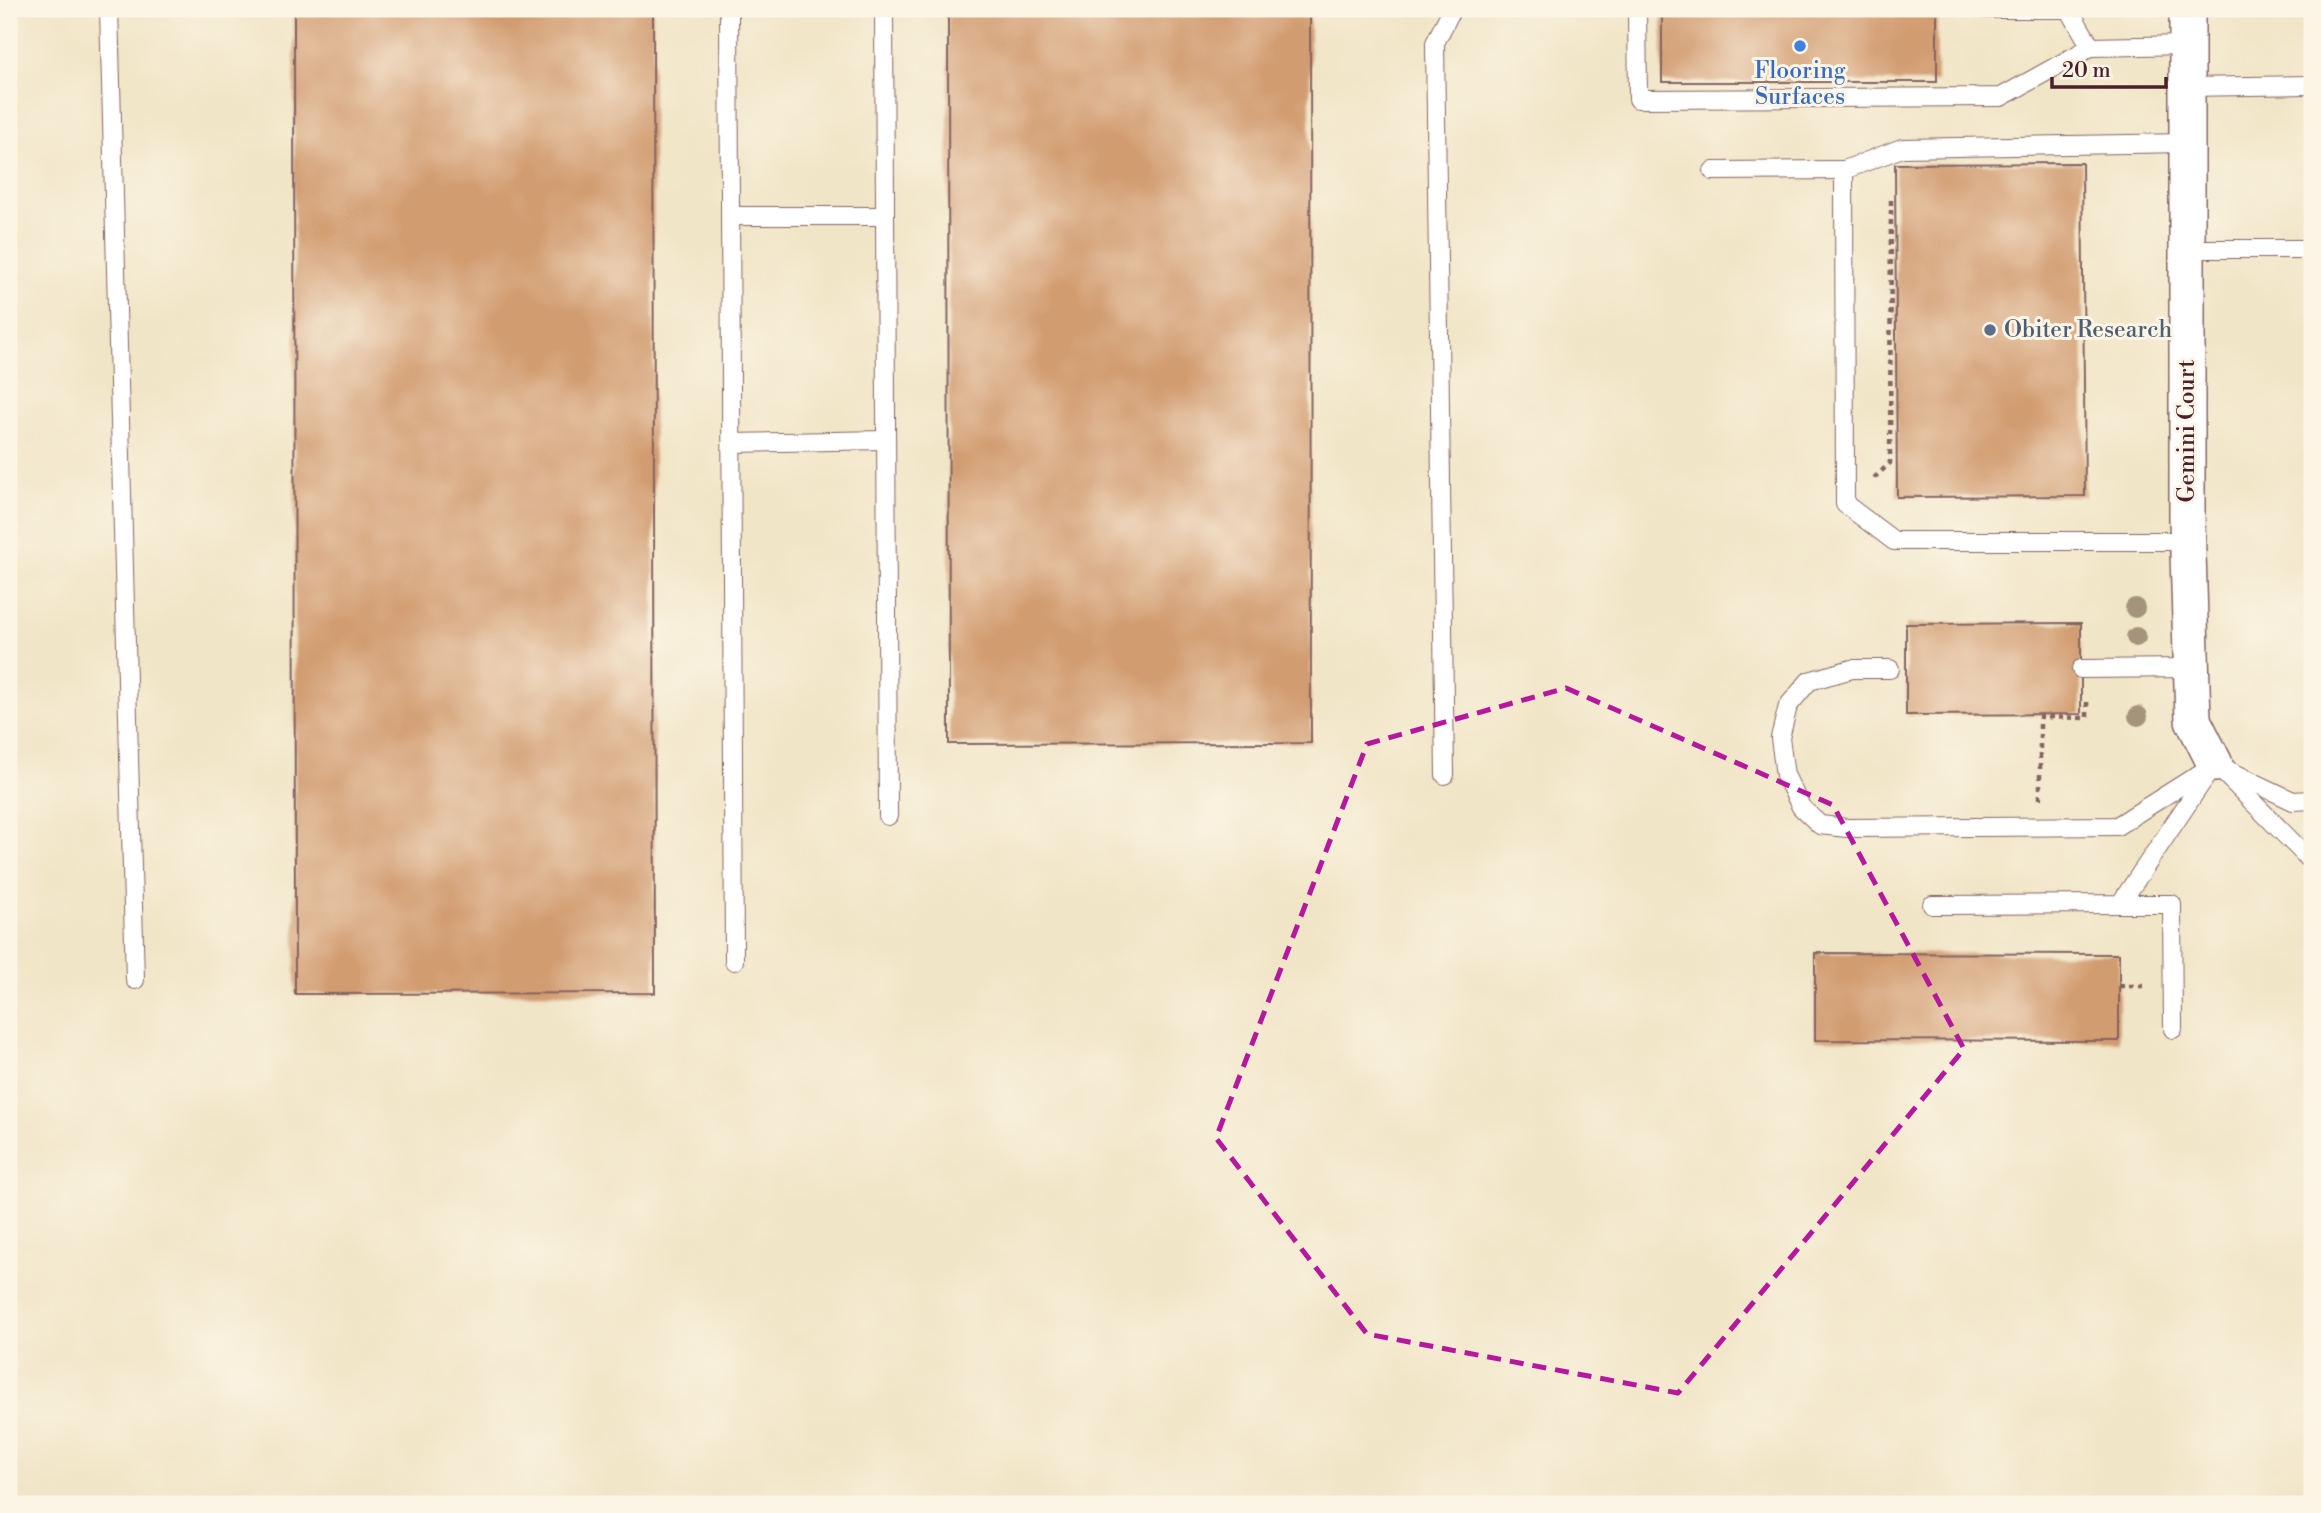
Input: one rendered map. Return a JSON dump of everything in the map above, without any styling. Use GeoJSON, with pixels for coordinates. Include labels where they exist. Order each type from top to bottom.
{"type":"FeatureCollection","features":[{"type":"Feature","properties":{"kind":"street","name":"Gemini Court"},"geometry":{"type":"LineString","coordinates":[[2187,9],[2187,541],[2191,668],[2193,720],[2215,764]]}},
{"type":"Feature","properties":{"kind":"lane"},"geometry":{"type":"LineString","coordinates":[[109,9],[135,980]]}},
{"type":"Feature","properties":{"kind":"lane"},"geometry":{"type":"LineString","coordinates":[[729,9],[734,961]]}},
{"type":"Feature","properties":{"kind":"lane"},"geometry":{"type":"LineString","coordinates":[[884,9],[888,816]]}},
{"type":"Feature","properties":{"kind":"lane"},"geometry":{"type":"LineString","coordinates":[[1445,775],[1435,43],[1452,9]]}},
{"type":"Feature","properties":{"kind":"lane"},"geometry":{"type":"LineString","coordinates":[[1637,9],[1638,99],[2001,97],[2091,47],[2187,45]]}},
{"type":"Feature","properties":{"kind":"lane"},"geometry":{"type":"LineString","coordinates":[[1984,9],[2069,9],[2091,47]]}},
{"type":"Feature","properties":{"kind":"lane"},"geometry":{"type":"LineString","coordinates":[[2187,87],[2312,85]]}},
{"type":"Feature","properties":{"kind":"lane"},"geometry":{"type":"LineString","coordinates":[[1713,171],[1844,170],[1902,148],[2187,143]]}},
{"type":"Feature","properties":{"kind":"lane"},"geometry":{"type":"LineString","coordinates":[[1844,170],[1845,504],[1894,541],[2187,541]]}},
{"type":"Feature","properties":{"kind":"lane"},"geometry":{"type":"LineString","coordinates":[[731,216],[885,216]]}},
{"type":"Feature","properties":{"kind":"lane"},"geometry":{"type":"LineString","coordinates":[[2187,249],[2312,249]]}},
{"type":"Feature","properties":{"kind":"lane"},"geometry":{"type":"LineString","coordinates":[[733,443],[886,440]]}},
{"type":"Feature","properties":{"kind":"lane"},"geometry":{"type":"LineString","coordinates":[[2084,669],[2191,668]]}},
{"type":"Feature","properties":{"kind":"lane"},"geometry":{"type":"LineString","coordinates":[[1890,669],[1852,669],[1809,681],[1788,706],[1780,738],[1785,775],[1801,807],[1820,825],[1847,828],[2117,826],[2215,764]]}},
{"type":"Feature","properties":{"kind":"lane"},"geometry":{"type":"LineString","coordinates":[[2215,764],[2293,801],[2312,800]]}},
{"type":"Feature","properties":{"kind":"lane"},"geometry":{"type":"LineString","coordinates":[[2215,764],[2312,862]]}},
{"type":"Feature","properties":{"kind":"lane"},"geometry":{"type":"LineString","coordinates":[[2120,904],[2215,764]]}},
{"type":"Feature","properties":{"kind":"lane"},"geometry":{"type":"LineString","coordinates":[[1932,905],[2172,904],[2173,1029]]}},
{"type":"Feature","properties":{"kind":"path"},"geometry":{"type":"LineString","coordinates":[[1845,504],[1890,463],[1891,200]]}},
{"type":"Feature","properties":{"kind":"path"},"geometry":{"type":"LineString","coordinates":[[2040,826],[2040,717],[2087,718],[2084,669]]}},
{"type":"Feature","properties":{"kind":"highlighted area"},"geometry":{"type":"Polygon","coordinates":[[[1566,688],[1833,805],[1964,1049],[1678,1393],[1367,1334],[1216,1138],[1367,744],[1566,688]]]}},
{"type":"Feature","properties":{"kind":"building"},"geometry":{"type":"Polygon","coordinates":[[[294,9],[653,9],[655,993],[295,994],[294,9]]]}},
{"type":"Feature","properties":{"kind":"building"},"geometry":{"type":"Polygon","coordinates":[[[948,9],[1310,9],[1311,743],[949,744],[948,9]]]}},
{"type":"Feature","properties":{"kind":"building","name":"Flooring Surfaces"},"geometry":{"type":"Polygon","coordinates":[[[1662,9],[1937,9],[1937,82],[1662,82],[1662,9]]]}},
{"type":"Feature","properties":{"kind":"building","name":"Obiter Research"},"geometry":{"type":"Polygon","coordinates":[[[2082,163],[2085,496],[1897,497],[1895,164],[2082,163]]]}},
{"type":"Feature","properties":{"kind":"building"},"geometry":{"type":"Polygon","coordinates":[[[2081,623],[2081,714],[1906,715],[1906,624],[2081,623]]]}},
{"type":"Feature","properties":{"kind":"building"},"geometry":{"type":"Polygon","coordinates":[[[1815,953],[2119,954],[2119,1041],[1815,1040],[1815,953]]]}},
{"type":"Feature","properties":{"kind":"place","name":"Flooring Surfaces"},"geometry":{"type":"Point","coordinates":[1800,46]}},
{"type":"Feature","properties":{"kind":"place","name":"Obiter Research"},"geometry":{"type":"Point","coordinates":[1990,330]}}]}
